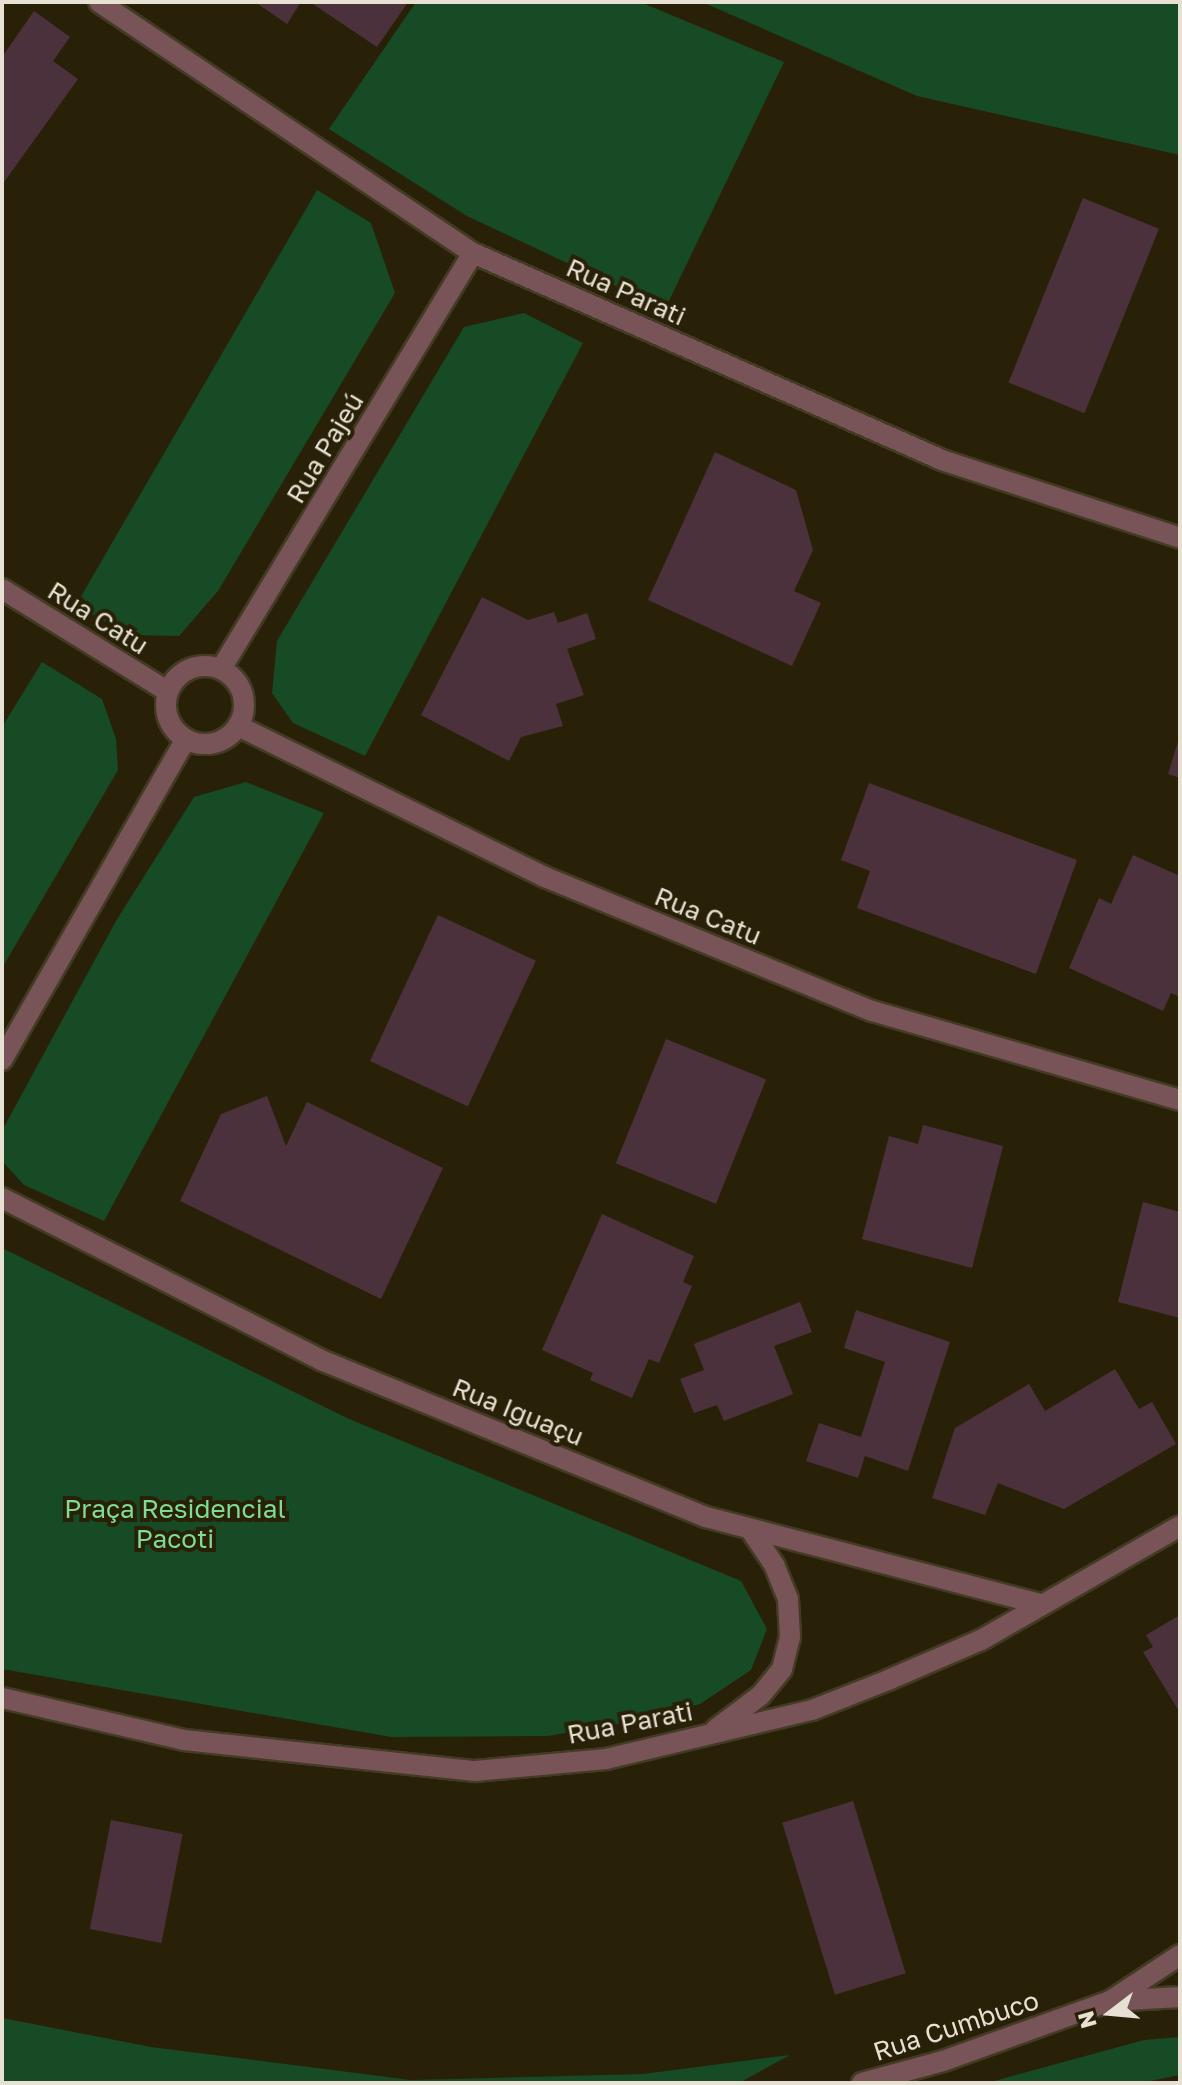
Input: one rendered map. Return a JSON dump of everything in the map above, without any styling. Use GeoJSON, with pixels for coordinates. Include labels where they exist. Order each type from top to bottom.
{"type":"FeatureCollection","features":[{"type":"Feature","properties":{"kind":"street","name":"Rua Parati"},"geometry":{"type":"LineString","coordinates":[[99,2],[473,253],[942,460],[1180,538]]}},
{"type":"Feature","properties":{"kind":"street","name":"Rua Pajeú"},"geometry":{"type":"LineString","coordinates":[[221,669],[473,253]]}},
{"type":"Feature","properties":{"kind":"street","name":"Rua Catu"},"geometry":{"type":"LineString","coordinates":[[2,589],[167,691]]}},
{"type":"Feature","properties":{"kind":"street"},"geometry":{"type":"LineString","coordinates":[[200,666],[221,669],[235,679],[243,694],[244,710],[238,726],[228,737],[214,743],[185,740],[171,727],[166,709],[167,691],[180,674],[200,666]]}},
{"type":"Feature","properties":{"kind":"street","name":"Rua Catu"},"geometry":{"type":"LineString","coordinates":[[238,726],[545,877],[872,1011],[1180,1100]]}},
{"type":"Feature","properties":{"kind":"street"},"geometry":{"type":"LineString","coordinates":[[2,1060],[185,740]]}},
{"type":"Feature","properties":{"kind":"street","name":"Rua Iguaçu"},"geometry":{"type":"LineString","coordinates":[[2,1198],[321,1360],[706,1517],[1041,1604]]}},
{"type":"Feature","properties":{"kind":"street","name":"Rua Parati"},"geometry":{"type":"LineString","coordinates":[[2,1698],[184,1740],[475,1771],[606,1759],[812,1710],[981,1640],[1180,1526]]}},
{"type":"Feature","properties":{"kind":"street"},"geometry":{"type":"LineString","coordinates":[[709,1734],[761,1695],[782,1669],[790,1637],[788,1599],[775,1566],[750,1529]]}},
{"type":"Feature","properties":{"kind":"street","name":"Rua Cumbuco"},"geometry":{"type":"LineString","coordinates":[[862,2083],[943,2061],[1110,2001],[1180,1955]]}},
{"type":"Feature","properties":{"kind":"street","name":"Rua Cumbuco"},"geometry":{"type":"LineString","coordinates":[[1110,2001],[1180,1997]]}},
{"type":"Feature","properties":{"kind":"green space"},"geometry":{"type":"Polygon","coordinates":[[[416,2],[640,2],[784,62],[665,309],[467,216],[329,129],[416,2]]]}},
{"type":"Feature","properties":{"kind":"green space"},"geometry":{"type":"Polygon","coordinates":[[[702,2],[1180,2],[1180,155],[917,96],[702,2]]]}},
{"type":"Feature","properties":{"kind":"green space"},"geometry":{"type":"Polygon","coordinates":[[[317,190],[371,223],[395,293],[218,591],[179,636],[128,635],[76,605],[317,190]]]}},
{"type":"Feature","properties":{"kind":"green space"},"geometry":{"type":"Polygon","coordinates":[[[524,313],[583,343],[365,756],[293,723],[272,693],[277,641],[464,327],[524,313]]]}},
{"type":"Feature","properties":{"kind":"green space"},"geometry":{"type":"Polygon","coordinates":[[[42,662],[102,699],[116,739],[118,770],[2,968],[2,727],[42,662]]]}},
{"type":"Feature","properties":{"kind":"green space"},"geometry":{"type":"Polygon","coordinates":[[[246,782],[324,813],[104,1221],[24,1185],[3,1162],[4,1127],[116,921],[194,797],[246,782]]]}},
{"type":"Feature","properties":{"kind":"green space","name":"Praça Residencial Pacoti"},"geometry":{"type":"Polygon","coordinates":[[[2,1248],[349,1419],[741,1581],[767,1629],[751,1670],[700,1704],[646,1719],[548,1736],[391,1737],[2,1669],[2,1248]]]}},
{"type":"Feature","properties":{"kind":"green space"},"geometry":{"type":"Polygon","coordinates":[[[2,2018],[151,2047],[411,2080],[643,2074],[790,2055],[739,2083],[2,2083],[2,2018]]]}},
{"type":"Feature","properties":{"kind":"green space"},"geometry":{"type":"Polygon","coordinates":[[[1180,2037],[1180,2075],[1140,2083],[987,2083],[1144,2040],[1180,2037]]]}},
{"type":"Feature","properties":{"kind":"building"},"geometry":{"type":"Polygon","coordinates":[[[255,2],[301,2],[287,24],[255,2]]]}},
{"type":"Feature","properties":{"kind":"building"},"geometry":{"type":"Polygon","coordinates":[[[310,2],[408,2],[377,47],[310,2]]]}},
{"type":"Feature","properties":{"kind":"building"},"geometry":{"type":"Polygon","coordinates":[[[34,11],[70,37],[53,61],[78,79],[2,185],[2,57],[34,11]]]}},
{"type":"Feature","properties":{"kind":"building"},"geometry":{"type":"Polygon","coordinates":[[[1083,198],[1159,229],[1084,413],[1008,383],[1083,198]]]}},
{"type":"Feature","properties":{"kind":"building"},"geometry":{"type":"Polygon","coordinates":[[[715,452],[796,490],[813,550],[794,591],[821,603],[792,666],[648,600],[715,452]]]}},
{"type":"Feature","properties":{"kind":"building"},"geometry":{"type":"Polygon","coordinates":[[[482,597],[528,620],[554,612],[558,623],[587,613],[596,639],[567,649],[584,695],[556,704],[563,726],[521,737],[509,761],[421,715],[482,597]]]}},
{"type":"Feature","properties":{"kind":"building"},"geometry":{"type":"Polygon","coordinates":[[[1180,738],[1180,778],[1168,774],[1180,738]]]}},
{"type":"Feature","properties":{"kind":"building"},"geometry":{"type":"Polygon","coordinates":[[[869,783],[1077,860],[1036,974],[857,908],[870,871],[841,860],[869,783]]]}},
{"type":"Feature","properties":{"kind":"building"},"geometry":{"type":"Polygon","coordinates":[[[1133,855],[1180,876],[1180,997],[1171,993],[1163,1011],[1069,968],[1099,898],[1111,904],[1133,855]]]}},
{"type":"Feature","properties":{"kind":"building"},"geometry":{"type":"Polygon","coordinates":[[[438,915],[536,961],[468,1107],[370,1061],[438,915]]]}},
{"type":"Feature","properties":{"kind":"building"},"geometry":{"type":"Polygon","coordinates":[[[666,1039],[766,1079],[716,1204],[616,1163],[666,1039]]]}},
{"type":"Feature","properties":{"kind":"building"},"geometry":{"type":"Polygon","coordinates":[[[267,1096],[286,1146],[307,1102],[443,1168],[381,1299],[180,1201],[221,1114],[267,1096]]]}},
{"type":"Feature","properties":{"kind":"building"},"geometry":{"type":"Polygon","coordinates":[[[923,1125],[1003,1146],[972,1268],[862,1239],[889,1136],[918,1144],[923,1125]]]}},
{"type":"Feature","properties":{"kind":"building"},"geometry":{"type":"Polygon","coordinates":[[[1143,1202],[1180,1212],[1180,1318],[1118,1302],[1143,1202]]]}},
{"type":"Feature","properties":{"kind":"building"},"geometry":{"type":"Polygon","coordinates":[[[602,1214],[694,1256],[683,1282],[692,1286],[659,1363],[649,1359],[632,1398],[590,1380],[593,1373],[542,1350],[602,1214]]]}},
{"type":"Feature","properties":{"kind":"building"},"geometry":{"type":"Polygon","coordinates":[[[800,1302],[812,1332],[774,1346],[793,1394],[724,1421],[717,1405],[694,1413],[680,1379],[704,1370],[694,1344],[800,1302]]]}},
{"type":"Feature","properties":{"kind":"building"},"geometry":{"type":"Polygon","coordinates":[[[856,1310],[950,1342],[908,1471],[865,1456],[858,1478],[806,1461],[819,1423],[861,1437],[885,1362],[844,1348],[856,1310]]]}},
{"type":"Feature","properties":{"kind":"building"},"geometry":{"type":"Polygon","coordinates":[[[1115,1369],[1139,1409],[1152,1402],[1176,1444],[1064,1509],[998,1483],[985,1515],[932,1498],[955,1428],[1029,1384],[1045,1411],[1115,1369]]]}},
{"type":"Feature","properties":{"kind":"building"},"geometry":{"type":"Polygon","coordinates":[[[1180,1615],[1180,1713],[1143,1652],[1153,1647],[1146,1635],[1180,1615]]]}},
{"type":"Feature","properties":{"kind":"building"},"geometry":{"type":"Polygon","coordinates":[[[853,1801],[906,1973],[835,1995],[782,1823],[853,1801]]]}},
{"type":"Feature","properties":{"kind":"building"},"geometry":{"type":"Polygon","coordinates":[[[111,1820],[183,1834],[161,1943],[90,1929],[111,1820]]]}}]}
